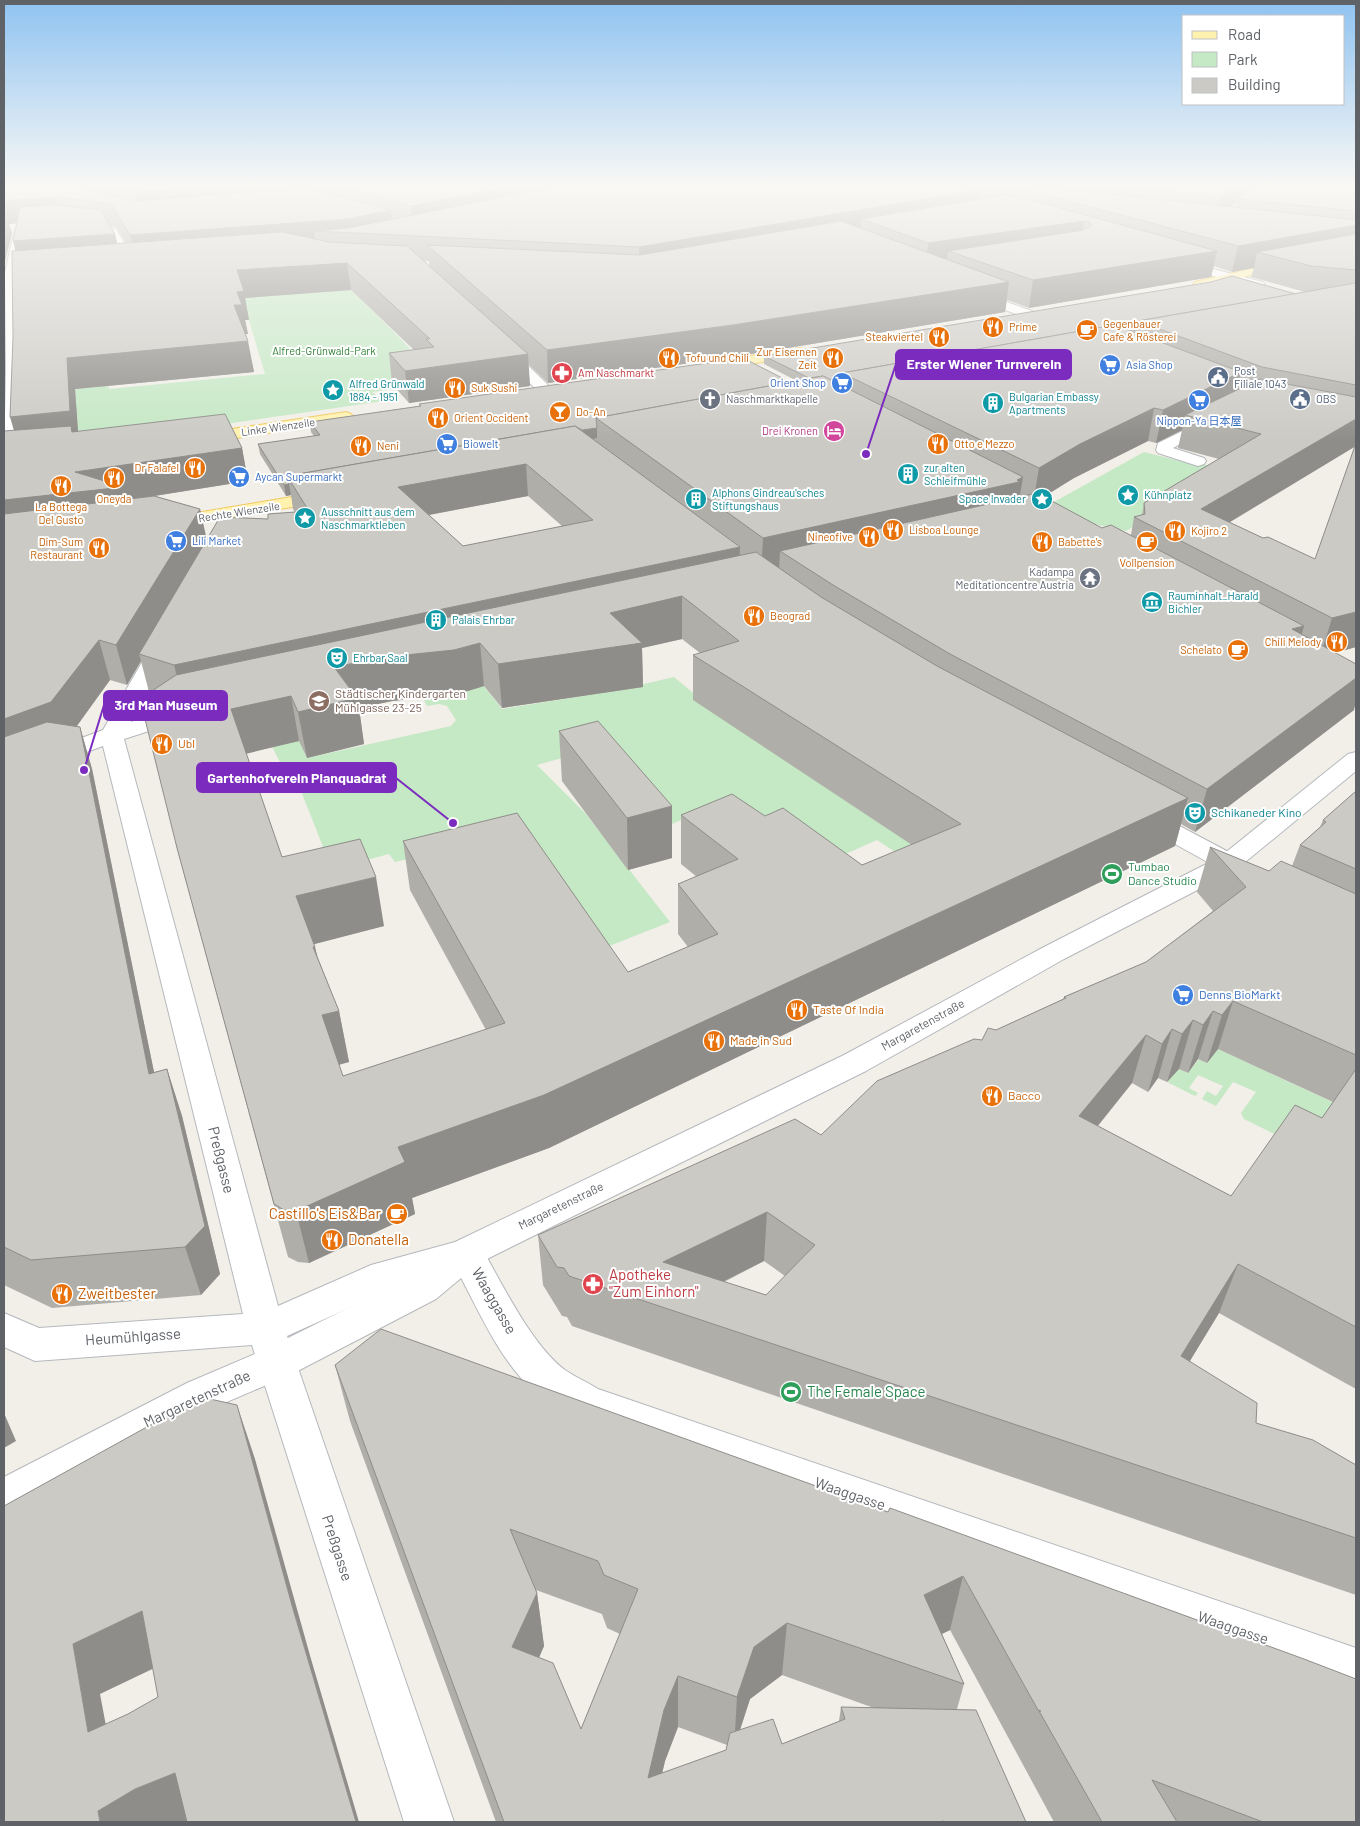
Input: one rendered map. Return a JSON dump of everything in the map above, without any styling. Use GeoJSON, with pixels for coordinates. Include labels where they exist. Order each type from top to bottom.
{"type":"FeatureCollection","features":[{"type":"Feature","properties":{"kind":"main road"},"geometry":{"type":"LineString","coordinates":[[1185,287],[1264,271]]}},
{"type":"Feature","properties":{"kind":"main road"},"geometry":{"type":"LineString","coordinates":[[1006,318],[1042,312]]}},
{"type":"Feature","properties":{"kind":"main road"},"geometry":{"type":"LineString","coordinates":[[699,368],[818,349]]}},
{"type":"Feature","properties":{"kind":"main road"},"geometry":{"type":"LineString","coordinates":[[520,392],[560,386]]}},
{"type":"Feature","properties":{"kind":"main road","name":"Linke Wienzeile"},"geometry":{"type":"LineString","coordinates":[[184,441],[357,416]]}},
{"type":"Feature","properties":{"kind":"main road"},"geometry":{"type":"LineString","coordinates":[[7,459],[27,457]]}},
{"type":"Feature","properties":{"kind":"main road","name":"Rechte Wienzeile"},"geometry":{"type":"LineString","coordinates":[[147,526],[345,493]]}},
{"type":"Feature","properties":{"kind":"street"},"geometry":{"type":"LineString","coordinates":[[7,459],[13,368],[7,273],[37,271]]}},
{"type":"Feature","properties":{"kind":"street"},"geometry":{"type":"LineString","coordinates":[[1208,271],[1272,289]]}},
{"type":"Feature","properties":{"kind":"street"},"geometry":{"type":"LineString","coordinates":[[959,288],[1028,314]]}},
{"type":"Feature","properties":{"kind":"street"},"geometry":{"type":"LineString","coordinates":[[494,342],[544,388]]}},
{"type":"Feature","properties":{"kind":"street"},"geometry":{"type":"LineString","coordinates":[[746,361],[764,371]]}},
{"type":"Feature","properties":{"kind":"street"},"geometry":{"type":"LineString","coordinates":[[1198,461],[1169,453],[1164,450],[1164,446],[1224,415]]}},
{"type":"Feature","properties":{"kind":"street"},"geometry":{"type":"LineString","coordinates":[[224,534],[237,512]]}},
{"type":"Feature","properties":{"kind":"street"},"geometry":{"type":"LineString","coordinates":[[112,735],[174,622]]}},
{"type":"Feature","properties":{"kind":"street"},"geometry":{"type":"LineString","coordinates":[[4,775],[168,716],[205,708]]}},
{"type":"Feature","properties":{"kind":"street","name":"Preßgasse"},"geometry":{"type":"LineString","coordinates":[[112,735],[271,1346],[429,1822]]}},
{"type":"Feature","properties":{"kind":"street","name":"Margaretenstraße"},"geometry":{"type":"LineString","coordinates":[[4,1498],[201,1395],[271,1346],[423,1288],[466,1253],[855,1062],[1054,953],[1228,864],[1356,759]]}},
{"type":"Feature","properties":{"kind":"street"},"geometry":{"type":"LineString","coordinates":[[1124,805],[1228,864],[1256,890],[1268,896]]}},
{"type":"Feature","properties":{"kind":"street","name":"Waaggasse"},"geometry":{"type":"LineString","coordinates":[[466,1253],[520,1348],[535,1368],[551,1382],[586,1402],[1356,1671]]}},
{"type":"Feature","properties":{"kind":"street","name":"Heumühlgasse"},"geometry":{"type":"LineString","coordinates":[[4,1329],[34,1345],[271,1346]]}},
{"type":"Feature","properties":{"kind":"green space","name":"Alfred-Grünwald-Park"},"geometry":{"type":"Polygon","coordinates":[[[351,290],[399,337],[441,383],[372,392],[384,401],[184,430],[144,424],[77,431],[70,360],[105,356],[109,389],[265,374],[242,297],[351,290]]]}},
{"type":"Feature","properties":{"kind":"green space"},"geometry":{"type":"Polygon","coordinates":[[[1144,452],[1200,466],[1203,464],[1227,470],[1126,531],[1077,518],[1068,514],[1054,502],[1144,452]]]}},
{"type":"Feature","properties":{"kind":"green space"},"geometry":{"type":"Polygon","coordinates":[[[674,677],[732,725],[958,875],[941,882],[877,840],[803,873],[711,807],[651,833],[591,750],[537,765],[585,813],[670,922],[584,956],[504,835],[395,862],[389,854],[275,885],[327,857],[290,763],[281,764],[266,735],[295,732],[307,758],[451,726],[456,720],[447,706],[439,704],[427,706],[423,698],[458,694],[483,685],[502,709],[614,691],[674,677]]]}},
{"type":"Feature","properties":{"kind":"green space"},"geometry":{"type":"Polygon","coordinates":[[[1218,1049],[1343,1107],[1313,1153],[1244,1119],[1241,1113],[1256,1092],[1233,1082],[1216,1106],[1202,1099],[1207,1091],[1216,1096],[1223,1086],[1198,1075],[1189,1088],[1198,1093],[1195,1096],[1167,1082],[1179,1069],[1188,1073],[1199,1059],[1207,1063],[1218,1049]]]}},
{"type":"Feature","properties":{"kind":"building"},"geometry":{"type":"Polygon","coordinates":[[[12,271],[237,271],[244,291],[237,292],[242,305],[234,305],[248,341],[67,358],[70,411],[10,417],[13,337],[12,271]]]}},
{"type":"Feature","properties":{"kind":"building"},"geometry":{"type":"Polygon","coordinates":[[[356,271],[435,271],[528,354],[405,371],[389,353],[434,347],[426,339],[430,339],[356,271]]]}},
{"type":"Feature","properties":{"kind":"building"},"geometry":{"type":"Polygon","coordinates":[[[457,271],[979,271],[1009,282],[733,325],[547,350],[457,271]]]}},
{"type":"Feature","properties":{"kind":"building"},"geometry":{"type":"Polygon","coordinates":[[[1007,271],[1089,271],[1033,280],[1007,271]]]}},
{"type":"Feature","properties":{"kind":"building"},"geometry":{"type":"Polygon","coordinates":[[[1232,276],[1296,294],[1138,321],[1137,330],[1132,331],[1115,325],[842,373],[842,384],[823,376],[809,378],[764,356],[1211,282],[1232,276]]]}},
{"type":"Feature","properties":{"kind":"building"},"geometry":{"type":"Polygon","coordinates":[[[1356,283],[1356,385],[1262,367],[1138,321],[1356,283]]]}},
{"type":"Feature","properties":{"kind":"building"},"geometry":{"type":"Polygon","coordinates":[[[1115,325],[1241,372],[1163,410],[1154,408],[1080,444],[1039,468],[842,373],[1115,325]]]}},
{"type":"Feature","properties":{"kind":"building"},"geometry":{"type":"Polygon","coordinates":[[[743,358],[790,382],[596,418],[597,428],[582,430],[575,426],[287,476],[289,484],[284,485],[258,444],[320,435],[310,422],[421,406],[419,404],[743,358]]]}},
{"type":"Feature","properties":{"kind":"building"},"geometry":{"type":"Polygon","coordinates":[[[823,376],[1023,477],[1017,480],[1019,482],[763,538],[596,418],[823,376]]]}},
{"type":"Feature","properties":{"kind":"building"},"geometry":{"type":"Polygon","coordinates":[[[1260,379],[1356,397],[1356,419],[1201,509],[1263,538],[1268,537],[1315,559],[1356,443],[1356,612],[1332,618],[1134,517],[1145,514],[1144,503],[1261,434],[1185,415],[1260,379]]]}},
{"type":"Feature","properties":{"kind":"building"},"geometry":{"type":"Polygon","coordinates":[[[225,414],[242,448],[75,472],[124,487],[4,500],[4,431],[71,426],[72,432],[225,414]]]}},
{"type":"Feature","properties":{"kind":"building"},"geometry":{"type":"Polygon","coordinates":[[[575,426],[740,547],[174,665],[139,654],[220,517],[268,519],[268,514],[309,511],[287,476],[575,426]],[[526,464],[398,487],[463,546],[593,520],[526,464]]]}},
{"type":"Feature","properties":{"kind":"building"},"geometry":{"type":"Polygon","coordinates":[[[1037,493],[1102,528],[1111,525],[1304,626],[1292,629],[1356,664],[1356,678],[1207,789],[950,654],[833,585],[780,551],[1037,493]]]}},
{"type":"Feature","properties":{"kind":"building"},"geometry":{"type":"Polygon","coordinates":[[[154,496],[200,509],[116,645],[99,640],[51,702],[4,719],[4,514],[154,496]]]}},
{"type":"Feature","properties":{"kind":"building"},"geometry":{"type":"Polygon","coordinates":[[[756,552],[821,597],[937,666],[1188,798],[544,1095],[398,1147],[405,1162],[296,1211],[284,1210],[274,1204],[177,848],[140,699],[176,675],[756,552]],[[682,596],[610,613],[642,643],[498,664],[480,643],[454,650],[386,657],[334,667],[357,698],[298,712],[291,696],[231,709],[282,857],[360,839],[376,877],[296,896],[315,947],[313,947],[339,1011],[322,1015],[343,1076],[505,1023],[403,841],[517,813],[628,972],[718,934],[678,884],[738,859],[681,815],[732,794],[765,816],[783,808],[862,865],[961,824],[693,655],[739,641],[682,596]]]}},
{"type":"Feature","properties":{"kind":"building"},"geometry":{"type":"Polygon","coordinates":[[[598,721],[672,806],[627,818],[559,731],[598,721]]]}},
{"type":"Feature","properties":{"kind":"building"},"geometry":{"type":"Polygon","coordinates":[[[47,722],[80,727],[149,1074],[167,1069],[205,1226],[185,1247],[31,1260],[4,1247],[4,737],[47,722]]]}},
{"type":"Feature","properties":{"kind":"building"},"geometry":{"type":"Polygon","coordinates":[[[1356,791],[1356,869],[1300,845],[1326,822],[1323,820],[1356,791]]]}},
{"type":"Feature","properties":{"kind":"building"},"geometry":{"type":"Polygon","coordinates":[[[1210,847],[1269,871],[1281,861],[1356,894],[1356,1055],[1233,1001],[1222,1015],[1213,1011],[1203,1025],[1193,1020],[1182,1034],[1172,1029],[1162,1044],[1146,1035],[1079,1116],[1231,1196],[1295,1105],[1322,1118],[1356,1069],[1356,1327],[1238,1264],[1181,1356],[1257,1403],[1256,1423],[1313,1440],[1356,1465],[1356,1538],[569,1276],[564,1268],[557,1267],[538,1235],[795,1119],[821,1135],[877,1081],[974,1039],[982,1040],[988,1028],[996,1030],[1066,998],[1064,997],[1146,962],[1246,887],[1210,847]],[[767,1212],[663,1262],[766,1295],[815,1245],[767,1212]]]}},
{"type":"Feature","properties":{"kind":"building"},"geometry":{"type":"Polygon","coordinates":[[[381,1329],[888,1512],[890,1508],[1356,1679],[1356,1822],[1263,1822],[1152,1780],[1177,1822],[1102,1822],[963,1576],[924,1595],[964,1684],[787,1623],[754,1647],[737,1697],[678,1676],[664,1710],[648,1778],[726,1750],[730,1733],[773,1719],[782,1744],[845,1719],[841,1707],[976,1710],[1026,1822],[504,1822],[335,1365],[381,1329]],[[510,1529],[537,1593],[512,1647],[553,1663],[581,1729],[638,1589],[604,1575],[598,1561],[510,1529]]]}},
{"type":"Feature","properties":{"kind":"building"},"geometry":{"type":"Polygon","coordinates":[[[201,1397],[237,1405],[293,1609],[356,1822],[187,1822],[175,1773],[135,1789],[98,1811],[100,1822],[4,1822],[4,1506],[201,1397]],[[142,1611],[73,1644],[88,1732],[128,1714],[158,1697],[142,1611]]]}},
{"type":"Feature","properties":{"kind":"place","name":"Prime"},"geometry":{"type":"Point","coordinates":[993,327]}},
{"type":"Feature","properties":{"kind":"place","name":"Gegenbauer Cafe & Rösterei"},"geometry":{"type":"Point","coordinates":[1087,330]}},
{"type":"Feature","properties":{"kind":"place","name":"Steakviertel"},"geometry":{"type":"Point","coordinates":[939,337]}},
{"type":"Feature","properties":{"kind":"place","name":"Tofu und Chili"},"geometry":{"type":"Point","coordinates":[669,358]}},
{"type":"Feature","properties":{"kind":"place","name":"Zur Eisernen Zeit"},"geometry":{"type":"Point","coordinates":[833,358]}},
{"type":"Feature","properties":{"kind":"place","name":"Asia Shop"},"geometry":{"type":"Point","coordinates":[1110,365]}},
{"type":"Feature","properties":{"kind":"place","name":"Am Naschmarkt"},"geometry":{"type":"Point","coordinates":[562,373]}},
{"type":"Feature","properties":{"kind":"place","name":"Post Filiale 1043"},"geometry":{"type":"Point","coordinates":[1218,377]}},
{"type":"Feature","properties":{"kind":"place","name":"Orient Shop"},"geometry":{"type":"Point","coordinates":[842,383]}},
{"type":"Feature","properties":{"kind":"place","name":"Suk Sushi"},"geometry":{"type":"Point","coordinates":[455,388]}},
{"type":"Feature","properties":{"kind":"place","name":"Alfred Grünwald 1884 - 1951"},"geometry":{"type":"Point","coordinates":[333,390]}},
{"type":"Feature","properties":{"kind":"place","name":"Naschmarktkapelle"},"geometry":{"type":"Point","coordinates":[710,399]}},
{"type":"Feature","properties":{"kind":"place","name":"OBS"},"geometry":{"type":"Point","coordinates":[1300,399]}},
{"type":"Feature","properties":{"kind":"place","name":"Nippon-Ya 日本屋"},"geometry":{"type":"Point","coordinates":[1199,400]}},
{"type":"Feature","properties":{"kind":"place","name":"Bulgarian Embassy Apartments"},"geometry":{"type":"Point","coordinates":[993,403]}},
{"type":"Feature","properties":{"kind":"place","name":"Do-An"},"geometry":{"type":"Point","coordinates":[560,412]}},
{"type":"Feature","properties":{"kind":"place","name":"Orient Occident"},"geometry":{"type":"Point","coordinates":[438,418]}},
{"type":"Feature","properties":{"kind":"place","name":"Drei Kronen"},"geometry":{"type":"Point","coordinates":[834,431]}},
{"type":"Feature","properties":{"kind":"place","name":"Biowelt"},"geometry":{"type":"Point","coordinates":[447,444]}},
{"type":"Feature","properties":{"kind":"place","name":"Otto e Mezzo"},"geometry":{"type":"Point","coordinates":[938,444]}},
{"type":"Feature","properties":{"kind":"place","name":"Neni"},"geometry":{"type":"Point","coordinates":[361,446]}},
{"type":"Feature","properties":{"kind":"place","name":"Erster Wiener Turnverein"},"geometry":{"type":"Point","coordinates":[866,454]}},
{"type":"Feature","properties":{"kind":"place","name":"Dr Falafel"},"geometry":{"type":"Point","coordinates":[195,468]}},
{"type":"Feature","properties":{"kind":"place","name":"zur alten Schleifmühle"},"geometry":{"type":"Point","coordinates":[908,474]}},
{"type":"Feature","properties":{"kind":"place","name":"Aycan Supermarkt"},"geometry":{"type":"Point","coordinates":[239,477]}},
{"type":"Feature","properties":{"kind":"place","name":"Oneyda"},"geometry":{"type":"Point","coordinates":[114,478]}},
{"type":"Feature","properties":{"kind":"place","name":"La Bottega Del Gusto"},"geometry":{"type":"Point","coordinates":[61,486]}},
{"type":"Feature","properties":{"kind":"place","name":"Kühnplatz"},"geometry":{"type":"Point","coordinates":[1128,495]}},
{"type":"Feature","properties":{"kind":"place","name":"Alphons Gindreau'sches Stiftungshaus"},"geometry":{"type":"Point","coordinates":[696,499]}},
{"type":"Feature","properties":{"kind":"place","name":"Space Invader"},"geometry":{"type":"Point","coordinates":[1042,499]}},
{"type":"Feature","properties":{"kind":"place","name":"Ausschnitt aus dem Naschmarktleben"},"geometry":{"type":"Point","coordinates":[305,518]}},
{"type":"Feature","properties":{"kind":"place","name":"Lisboa Lounge"},"geometry":{"type":"Point","coordinates":[893,530]}},
{"type":"Feature","properties":{"kind":"place","name":"Kojiro 2"},"geometry":{"type":"Point","coordinates":[1175,531]}},
{"type":"Feature","properties":{"kind":"place","name":"Nineofive"},"geometry":{"type":"Point","coordinates":[869,537]}},
{"type":"Feature","properties":{"kind":"place","name":"Lili Market"},"geometry":{"type":"Point","coordinates":[176,541]}},
{"type":"Feature","properties":{"kind":"place","name":"Babette's"},"geometry":{"type":"Point","coordinates":[1042,542]}},
{"type":"Feature","properties":{"kind":"place","name":"Vollpension"},"geometry":{"type":"Point","coordinates":[1147,542]}},
{"type":"Feature","properties":{"kind":"place","name":"Dim-Sum Restaurant"},"geometry":{"type":"Point","coordinates":[99,548]}},
{"type":"Feature","properties":{"kind":"place","name":"Kadampa Meditationcentre Austria"},"geometry":{"type":"Point","coordinates":[1090,578]}},
{"type":"Feature","properties":{"kind":"place","name":"Rauminhalt_Harald Bichler"},"geometry":{"type":"Point","coordinates":[1152,602]}},
{"type":"Feature","properties":{"kind":"place","name":"Beograd"},"geometry":{"type":"Point","coordinates":[754,616]}},
{"type":"Feature","properties":{"kind":"place","name":"Palais Ehrbar"},"geometry":{"type":"Point","coordinates":[436,620]}},
{"type":"Feature","properties":{"kind":"place","name":"Chili Melody"},"geometry":{"type":"Point","coordinates":[1337,642]}},
{"type":"Feature","properties":{"kind":"place","name":"Schelato"},"geometry":{"type":"Point","coordinates":[1238,650]}},
{"type":"Feature","properties":{"kind":"place","name":"Ehrbar Saal"},"geometry":{"type":"Point","coordinates":[337,658]}},
{"type":"Feature","properties":{"kind":"place","name":"Städtischer Kindergarten Mühlgasse 23-25"},"geometry":{"type":"Point","coordinates":[319,701]}},
{"type":"Feature","properties":{"kind":"place","name":"Ubl"},"geometry":{"type":"Point","coordinates":[162,744]}},
{"type":"Feature","properties":{"kind":"place","name":"3rd Man Museum"},"geometry":{"type":"Point","coordinates":[84,770]}},
{"type":"Feature","properties":{"kind":"place","name":"Schikaneder Kino"},"geometry":{"type":"Point","coordinates":[1195,813]}},
{"type":"Feature","properties":{"kind":"place","name":"Gartenhofverein Planquadrat"},"geometry":{"type":"Point","coordinates":[453,823]}},
{"type":"Feature","properties":{"kind":"place","name":"Tumbao Dance Studio"},"geometry":{"type":"Point","coordinates":[1112,874]}},
{"type":"Feature","properties":{"kind":"place","name":"Denns BioMarkt"},"geometry":{"type":"Point","coordinates":[1183,995]}},
{"type":"Feature","properties":{"kind":"place","name":"Taste Of India"},"geometry":{"type":"Point","coordinates":[797,1010]}},
{"type":"Feature","properties":{"kind":"place","name":"Made in Sud"},"geometry":{"type":"Point","coordinates":[714,1041]}},
{"type":"Feature","properties":{"kind":"place","name":"Bacco"},"geometry":{"type":"Point","coordinates":[992,1096]}},
{"type":"Feature","properties":{"kind":"place","name":"Castillo's Eis&Bar"},"geometry":{"type":"Point","coordinates":[397,1214]}},
{"type":"Feature","properties":{"kind":"place","name":"Donatella"},"geometry":{"type":"Point","coordinates":[332,1240]}},
{"type":"Feature","properties":{"kind":"place","name":"Apotheke \"Zum Einhorn\""},"geometry":{"type":"Point","coordinates":[593,1284]}},
{"type":"Feature","properties":{"kind":"place","name":"Zweitbester"},"geometry":{"type":"Point","coordinates":[62,1294]}},
{"type":"Feature","properties":{"kind":"place","name":"The Female Space"},"geometry":{"type":"Point","coordinates":[791,1392]}}]}
